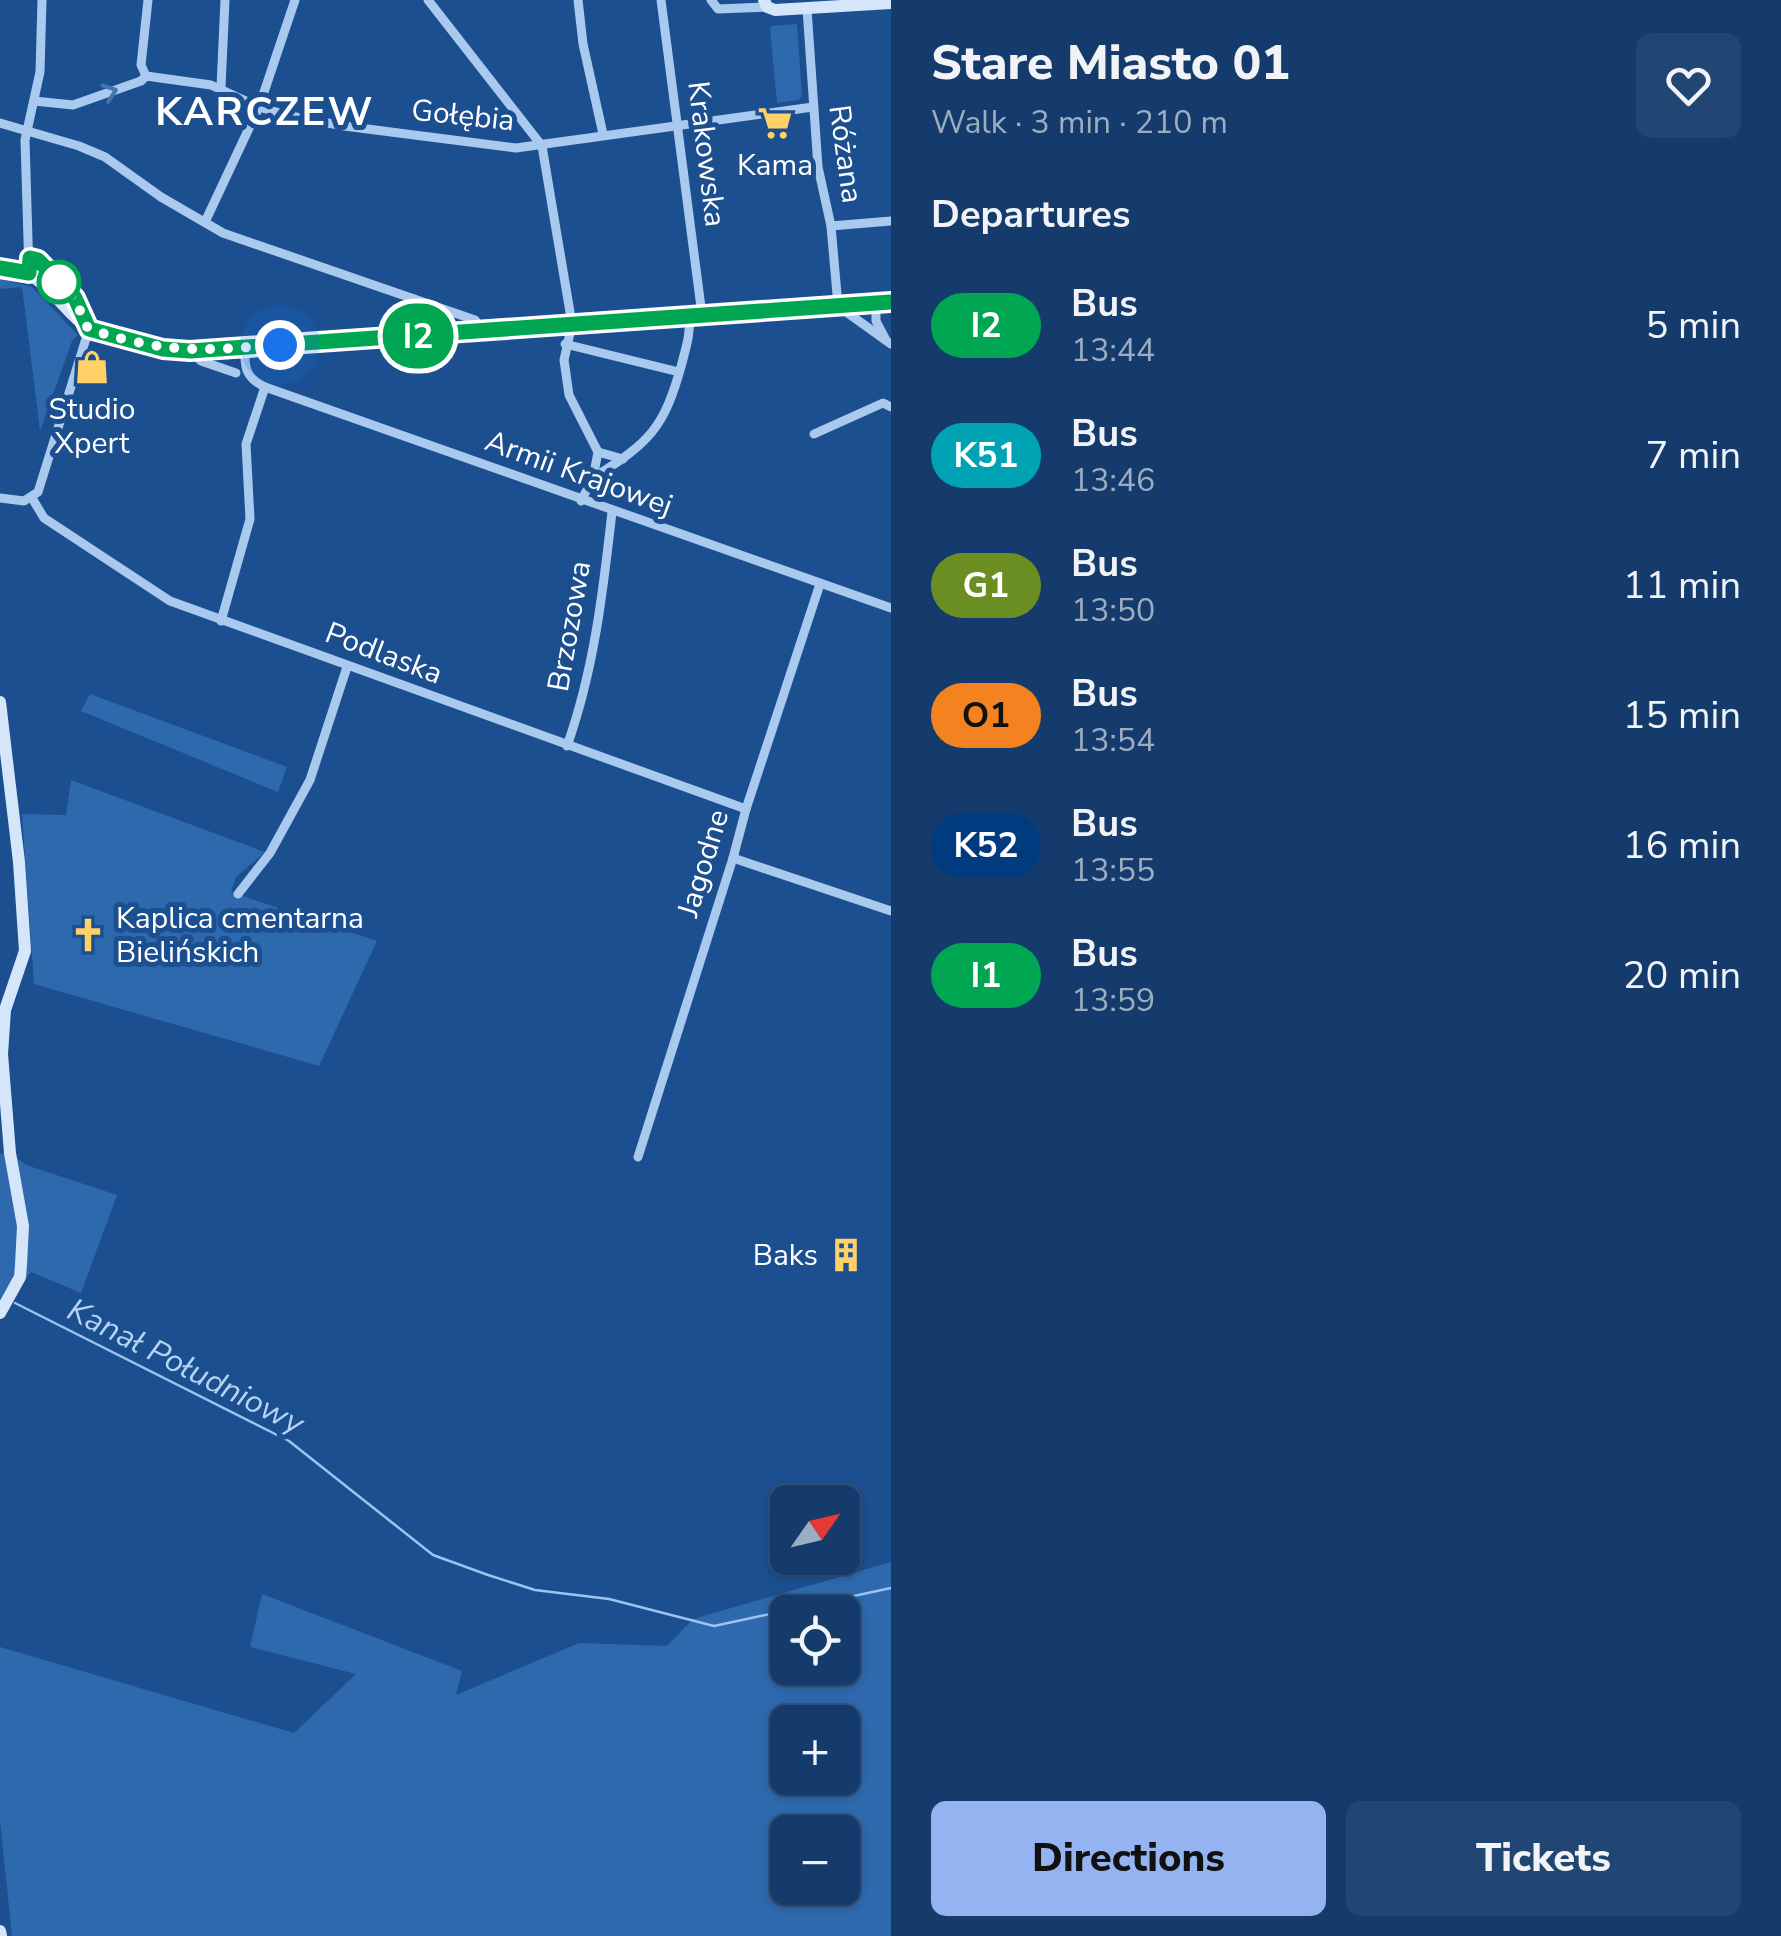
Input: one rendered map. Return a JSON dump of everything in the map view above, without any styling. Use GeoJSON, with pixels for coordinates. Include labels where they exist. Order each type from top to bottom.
{"type":"FeatureCollection","features":[{"type":"Feature","properties":{"kind":"main road"},"geometry":{"type":"LineString","coordinates":[[766,4],[774,10],[856,2],[891,3]]}},
{"type":"Feature","properties":{"kind":"main road"},"geometry":{"type":"LineString","coordinates":[[2,266],[29,273],[88,327],[163,349],[190,351],[891,302]]}},
{"type":"Feature","properties":{"kind":"main road"},"geometry":{"type":"LineString","coordinates":[[0,702],[25,952],[5,1010],[2,1054],[10,1153],[23,1226],[20,1276],[0,1313]]}},
{"type":"Feature","properties":{"kind":"street"},"geometry":{"type":"LineString","coordinates":[[29,273],[28,129],[40,72],[42,0]]}},
{"type":"Feature","properties":{"kind":"street"},"geometry":{"type":"LineString","coordinates":[[34,101],[73,105],[141,81],[146,76],[142,65],[148,0]]}},
{"type":"Feature","properties":{"kind":"street"},"geometry":{"type":"LineString","coordinates":[[221,88],[226,0]]}},
{"type":"Feature","properties":{"kind":"street"},"geometry":{"type":"LineString","coordinates":[[205,222],[260,107],[295,0]]}},
{"type":"Feature","properties":{"kind":"street"},"geometry":{"type":"LineString","coordinates":[[428,0],[542,146],[572,324],[564,360],[568,395],[598,452],[593,478],[581,501]]}},
{"type":"Feature","properties":{"kind":"street"},"geometry":{"type":"LineString","coordinates":[[578,0],[583,44],[603,134],[813,107]]}},
{"type":"Feature","properties":{"kind":"street","name":"Krakowska"},"geometry":{"type":"LineString","coordinates":[[593,478],[655,432],[666,411],[696,316],[678,124],[661,0]]}},
{"type":"Feature","properties":{"kind":"street"},"geometry":{"type":"LineString","coordinates":[[711,0],[718,9],[766,4]]}},
{"type":"Feature","properties":{"kind":"street","name":"Różana"},"geometry":{"type":"LineString","coordinates":[[807,8],[818,167],[831,226],[838,306]]}},
{"type":"Feature","properties":{"kind":"street","name":"Gołębia"},"geometry":{"type":"LineString","coordinates":[[146,76],[221,88],[290,116],[380,131],[516,148],[603,134]]}},
{"type":"Feature","properties":{"kind":"street"},"geometry":{"type":"LineString","coordinates":[[0,123],[106,157],[162,197],[223,233],[475,320],[484,332]]}},
{"type":"Feature","properties":{"kind":"street"},"geometry":{"type":"LineString","coordinates":[[831,226],[891,221]]}},
{"type":"Feature","properties":{"kind":"street"},"geometry":{"type":"LineString","coordinates":[[0,498],[20,501],[38,492],[88,327],[75,298],[40,262],[30,258]]}},
{"type":"Feature","properties":{"kind":"street"},"geometry":{"type":"LineString","coordinates":[[414,299],[422,312],[424,336]]}},
{"type":"Feature","properties":{"kind":"street"},"geometry":{"type":"LineString","coordinates":[[867,329],[862,317],[871,304]]}},
{"type":"Feature","properties":{"kind":"street"},"geometry":{"type":"LineString","coordinates":[[871,304],[889,342]]}},
{"type":"Feature","properties":{"kind":"street"},"geometry":{"type":"LineString","coordinates":[[838,306],[889,342]]}},
{"type":"Feature","properties":{"kind":"street"},"geometry":{"type":"LineString","coordinates":[[565,344],[679,372]]}},
{"type":"Feature","properties":{"kind":"street","name":"Armii Krajowej"},"geometry":{"type":"LineString","coordinates":[[245,347],[246,371],[265,388],[891,608]]}},
{"type":"Feature","properties":{"kind":"street"},"geometry":{"type":"LineString","coordinates":[[190,351],[202,361],[236,374]]}},
{"type":"Feature","properties":{"kind":"street"},"geometry":{"type":"LineString","coordinates":[[221,621],[250,519],[246,444],[265,388]]}},
{"type":"Feature","properties":{"kind":"street"},"geometry":{"type":"LineString","coordinates":[[814,434],[882,403],[891,406]]}},
{"type":"Feature","properties":{"kind":"street"},"geometry":{"type":"LineString","coordinates":[[598,452],[623,459]]}},
{"type":"Feature","properties":{"kind":"street","name":"Podlaska"},"geometry":{"type":"LineString","coordinates":[[32,498],[44,518],[170,601],[746,808]]}},
{"type":"Feature","properties":{"kind":"street","name":"Brzozowa"},"geometry":{"type":"LineString","coordinates":[[566,746],[582,704],[596,646],[612,512]]}},
{"type":"Feature","properties":{"kind":"street","name":"Jagodne"},"geometry":{"type":"LineString","coordinates":[[638,1157],[820,584]]}},
{"type":"Feature","properties":{"kind":"street"},"geometry":{"type":"LineString","coordinates":[[238,894],[270,854],[310,780],[347,667]]}},
{"type":"Feature","properties":{"kind":"street"},"geometry":{"type":"LineString","coordinates":[[733,858],[891,910]]}},
{"type":"Feature","properties":{"kind":"shaded area"},"geometry":{"type":"Polygon","coordinates":[[[797,24],[802,96],[799,100],[777,103],[770,29],[797,24]]]}},
{"type":"Feature","properties":{"kind":"shaded area"},"geometry":{"type":"Polygon","coordinates":[[[0,279],[32,287],[78,335],[72,341],[40,431],[22,287],[0,289],[0,279]]]}},
{"type":"Feature","properties":{"kind":"shaded area"},"geometry":{"type":"Polygon","coordinates":[[[90,694],[287,767],[278,792],[81,711],[90,694]]]}},
{"type":"Feature","properties":{"kind":"shaded area"},"geometry":{"type":"Polygon","coordinates":[[[71,780],[265,852],[236,877],[231,892],[377,941],[319,1066],[34,984],[22,814],[66,815],[71,780]]]}},
{"type":"Feature","properties":{"kind":"shaded area"},"geometry":{"type":"Polygon","coordinates":[[[10,1153],[26,1165],[117,1195],[81,1293],[31,1272],[4,1305],[0,1302],[0,1154],[10,1153]]]}},
{"type":"Feature","properties":{"kind":"shaded area"},"geometry":{"type":"Polygon","coordinates":[[[891,1562],[891,1936],[12,1936],[0,1820],[0,1647],[294,1733],[356,1674],[250,1647],[262,1594],[462,1671],[456,1695],[579,1643],[667,1646],[693,1619],[770,1597],[770,1685],[860,1685],[860,1595],[776,1595],[846,1575],[860,1575],[860,1571],[891,1562]]]}},
{"type":"Feature","properties":{"kind":"waterway","name":"Kanał Południowy"},"geometry":{"type":"LineString","coordinates":[[15,1303],[289,1441],[433,1555],[488,1575],[535,1590],[609,1599],[714,1626],[891,1588]]}},
{"type":"Feature","properties":{"kind":"bus line","name":"I2"},"geometry":{"type":"LineString","coordinates":[[0,268],[29,273],[30,258],[38,260],[75,298],[89,329],[163,349],[190,351],[891,302]]}},
{"type":"Feature","properties":{"kind":"place","name":"Kama"},"geometry":{"type":"Point","coordinates":[775,123]}},
{"type":"Feature","properties":{"kind":"place","name":"Studio Xpert"},"geometry":{"type":"Point","coordinates":[92,367]}},
{"type":"Feature","properties":{"kind":"place","name":"Kaplica cmentarna Bielińskich"},"geometry":{"type":"Point","coordinates":[88,935]}},
{"type":"Feature","properties":{"kind":"place","name":"Baks"},"geometry":{"type":"Point","coordinates":[846,1255]}},
{"type":"Feature","properties":{"kind":"district","name":"KARCZEW"},"geometry":{"type":"Point","coordinates":[265,111]}},
{"type":"Feature","properties":{"kind":"route"},"geometry":{"type":"LineString","coordinates":[[59,282],[75,298],[86,326],[102,333],[163,349],[190,351],[280,345]]}}]}
